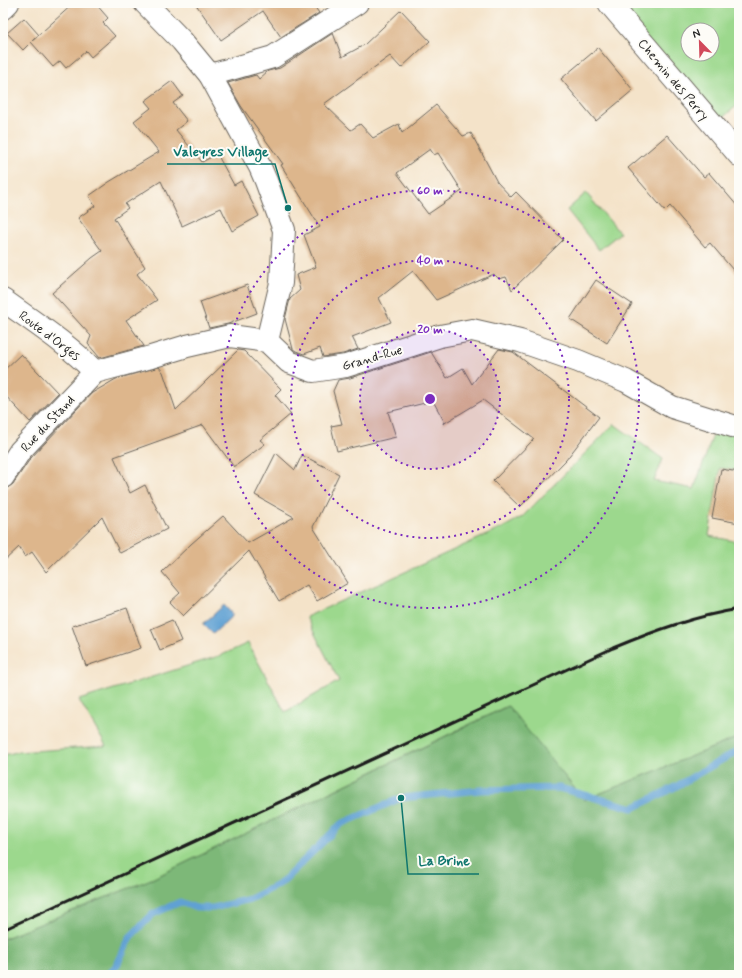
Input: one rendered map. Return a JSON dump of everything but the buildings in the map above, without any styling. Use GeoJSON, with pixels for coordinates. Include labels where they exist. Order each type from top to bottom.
{"type":"FeatureCollection","features":[{"type":"Feature","properties":{"kind":"street"},"geometry":{"type":"LineString","coordinates":[[3,8],[8,3]]}},
{"type":"Feature","properties":{"kind":"street"},"geometry":{"type":"LineString","coordinates":[[95,372],[187,346],[230,336],[267,341],[281,283],[284,230],[260,167],[210,76],[182,41],[145,3]]}},
{"type":"Feature","properties":{"kind":"street"},"geometry":{"type":"LineString","coordinates":[[210,76],[273,57],[357,3]]}},
{"type":"Feature","properties":{"kind":"street","name":"Chemin des Perry"},"geometry":{"type":"LineString","coordinates":[[609,3],[739,155]]}},
{"type":"Feature","properties":{"kind":"street","name":"Route d'Orges"},"geometry":{"type":"LineString","coordinates":[[3,300],[58,339],[79,356],[95,372]]}},
{"type":"Feature","properties":{"kind":"street","name":"Grand-Rue"},"geometry":{"type":"LineString","coordinates":[[267,341],[289,362],[313,371],[346,366],[440,336],[472,330],[520,341],[578,361],[626,381],[672,407],[739,428]]}},
{"type":"Feature","properties":{"kind":"street","name":"Rue du Stand"},"geometry":{"type":"LineString","coordinates":[[3,477],[20,451],[95,372]]}},
{"type":"Feature","properties":{"kind":"green space"},"geometry":{"type":"Polygon","coordinates":[[[611,3],[739,3],[739,104],[716,123],[611,3]]]}},
{"type":"Feature","properties":{"kind":"green space"},"geometry":{"type":"Polygon","coordinates":[[[586,193],[620,233],[599,250],[567,210],[586,193]]]}},
{"type":"Feature","properties":{"kind":"green space"},"geometry":{"type":"Polygon","coordinates":[[[614,424],[663,459],[654,481],[694,489],[717,424],[739,430],[739,471],[720,468],[709,536],[739,542],[739,737],[584,800],[507,706],[154,878],[3,939],[3,755],[17,752],[106,746],[79,700],[222,655],[248,643],[285,712],[339,681],[306,617],[502,528],[522,517],[614,424]]]}},
{"type":"Feature","properties":{"kind":"green space"},"geometry":{"type":"Polygon","coordinates":[[[508,706],[584,800],[739,737],[739,975],[3,975],[3,939],[154,878],[508,706]]]}},
{"type":"Feature","properties":{"kind":"water"},"geometry":{"type":"Polygon","coordinates":[[[224,605],[233,615],[213,634],[203,624],[224,605]]]}},
{"type":"Feature","properties":{"kind":"waterway"},"geometry":{"type":"LineString","coordinates":[[107,975],[117,965],[130,937],[153,914],[180,902],[196,908],[213,908],[250,899],[281,883],[341,824],[401,798],[480,790],[559,788],[633,808],[675,787],[739,750]]}},
{"type":"Feature","properties":{"kind":"railway"},"geometry":{"type":"LineString","coordinates":[[3,930],[613,648],[675,625],[739,609]]}},
{"type":"Feature","properties":{"kind":"place","name":"Valeyres Village"},"geometry":{"type":"Point","coordinates":[288,208]}},
{"type":"Feature","properties":{"kind":"place","name":"La Brine"},"geometry":{"type":"Point","coordinates":[401,798]}}]}
